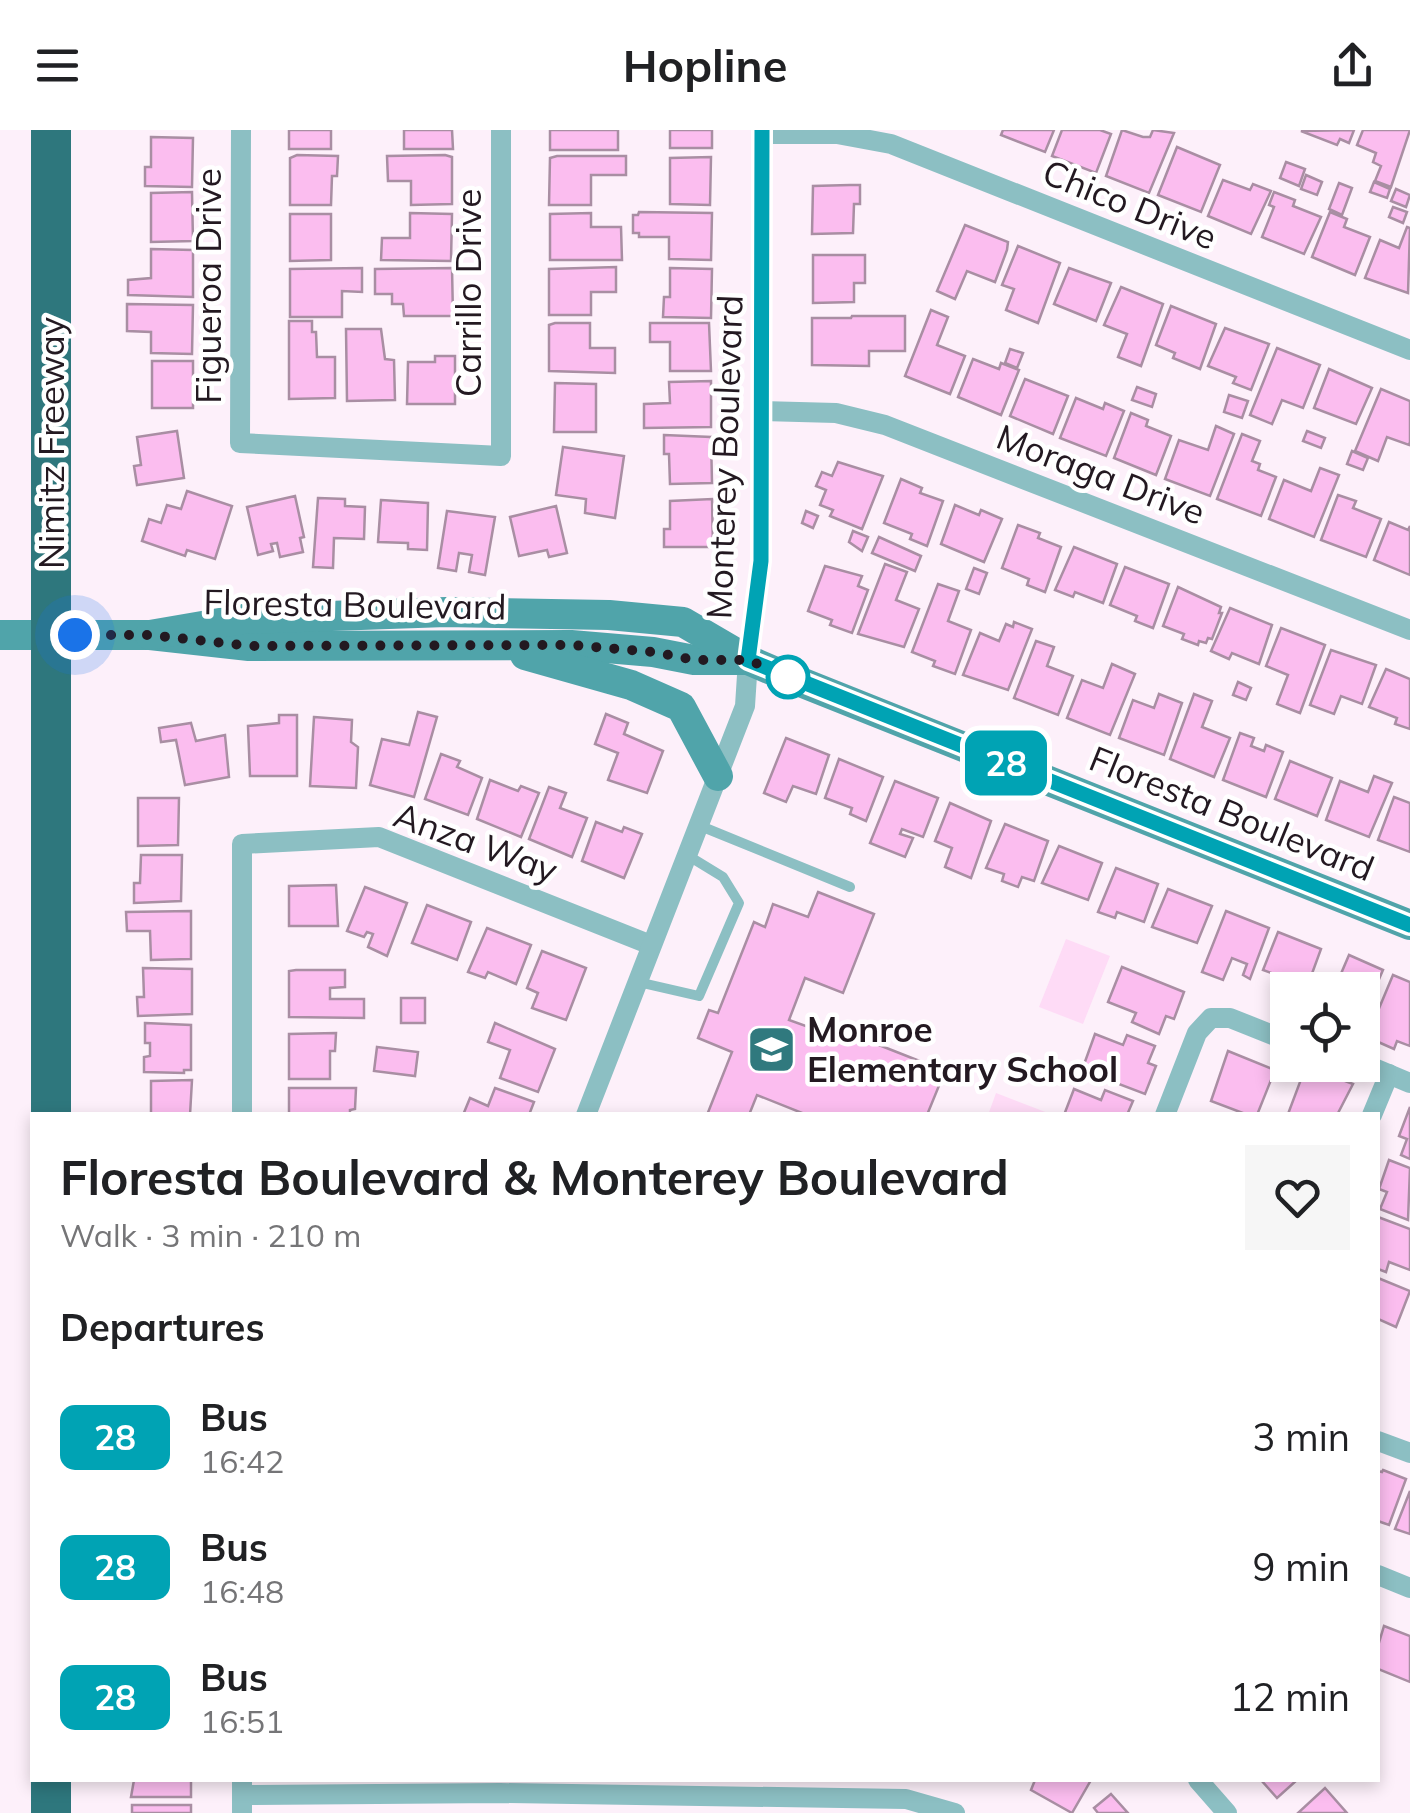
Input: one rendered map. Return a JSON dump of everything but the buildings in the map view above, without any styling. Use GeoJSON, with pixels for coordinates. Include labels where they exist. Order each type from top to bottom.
{"type":"FeatureCollection","features":[{"type":"Feature","properties":{"kind":"highway","name":"Nimitz Freeway"},"geometry":{"type":"LineString","coordinates":[[51,130],[51,1112]]}},
{"type":"Feature","properties":{"kind":"highway"},"geometry":{"type":"LineString","coordinates":[[51,1782],[51,1813]]}},
{"type":"Feature","properties":{"kind":"street","name":"Figueroa Drive"},"geometry":{"type":"LineString","coordinates":[[241,130],[240,443],[501,456]]}},
{"type":"Feature","properties":{"kind":"street","name":"Carrillo Drive"},"geometry":{"type":"LineString","coordinates":[[501,130],[501,456]]}},
{"type":"Feature","properties":{"kind":"street","name":"Chico Drive"},"geometry":{"type":"LineString","coordinates":[[762,132],[837,134],[891,144],[1410,350]]}},
{"type":"Feature","properties":{"kind":"street","name":"Monterey Boulevard"},"geometry":{"type":"LineString","coordinates":[[587,1112],[746,706],[761,561],[762,132]]}},
{"type":"Feature","properties":{"kind":"street","name":"Moraga Drive"},"geometry":{"type":"LineString","coordinates":[[761,411],[836,413],[886,425],[1410,630]]}},
{"type":"Feature","properties":{"kind":"street","name":"Floresta Boulevard"},"geometry":{"type":"LineString","coordinates":[[150,635],[243,619],[446,612],[609,615],[683,622],[748,660],[1410,925]]}},
{"type":"Feature","properties":{"kind":"street"},"geometry":{"type":"LineString","coordinates":[[0,635],[150,635]]}},
{"type":"Feature","properties":{"kind":"street","name":"Floresta Boulevard"},"geometry":{"type":"LineString","coordinates":[[150,635],[250,646],[571,645],[654,652],[694,660],[748,660]]}},
{"type":"Feature","properties":{"kind":"street"},"geometry":{"type":"LineString","coordinates":[[489,644],[631,685],[680,707],[718,776]]}},
{"type":"Feature","properties":{"kind":"street","name":"Anza Way"},"geometry":{"type":"LineString","coordinates":[[242,1112],[242,844],[379,837],[651,946]]}},
{"type":"Feature","properties":{"kind":"street"},"geometry":{"type":"LineString","coordinates":[[1166,1112],[1197,1033],[1211,1018],[1230,1018],[1270,1033]]}},
{"type":"Feature","properties":{"kind":"street"},"geometry":{"type":"LineString","coordinates":[[1380,1070],[1410,1083]]}},
{"type":"Feature","properties":{"kind":"street"},"geometry":{"type":"LineString","coordinates":[[1373,1112],[1389,1074]]}},
{"type":"Feature","properties":{"kind":"street"},"geometry":{"type":"LineString","coordinates":[[1380,1442],[1410,1453]]}},
{"type":"Feature","properties":{"kind":"street"},"geometry":{"type":"LineString","coordinates":[[1380,1576],[1410,1588]]}},
{"type":"Feature","properties":{"kind":"street"},"geometry":{"type":"LineString","coordinates":[[1200,1782],[1227,1813]]}},
{"type":"Feature","properties":{"kind":"street"},"geometry":{"type":"LineString","coordinates":[[242,1796],[906,1799],[954,1813]]}},
{"type":"Feature","properties":{"kind":"lane"},"geometry":{"type":"LineString","coordinates":[[698,825],[850,887]]}},
{"type":"Feature","properties":{"kind":"lane"},"geometry":{"type":"LineString","coordinates":[[637,982],[699,996],[739,903],[724,877],[687,855]]}},
{"type":"Feature","properties":{"kind":"shaded area"},"geometry":{"type":"Polygon","coordinates":[[[1066,939],[1110,956],[1083,1024],[1039,1007],[1066,939]]]}},
{"type":"Feature","properties":{"kind":"shaded area"},"geometry":{"type":"Polygon","coordinates":[[[996,1093],[1045,1112],[989,1112],[996,1093]]]}},
{"type":"Feature","properties":{"kind":"bus line","name":"28"},"geometry":{"type":"LineString","coordinates":[[762,130],[761,561],[748,660],[1410,925]]}},
{"type":"Feature","properties":{"kind":"place","name":"Monroe Elementary School"},"geometry":{"type":"Point","coordinates":[772,1049]}},
{"type":"Feature","properties":{"kind":"route"},"geometry":{"type":"LineString","coordinates":[[75,635],[150,635],[250,646],[571,645],[654,652],[694,660],[748,660],[792,678],[788,677]]}}]}
